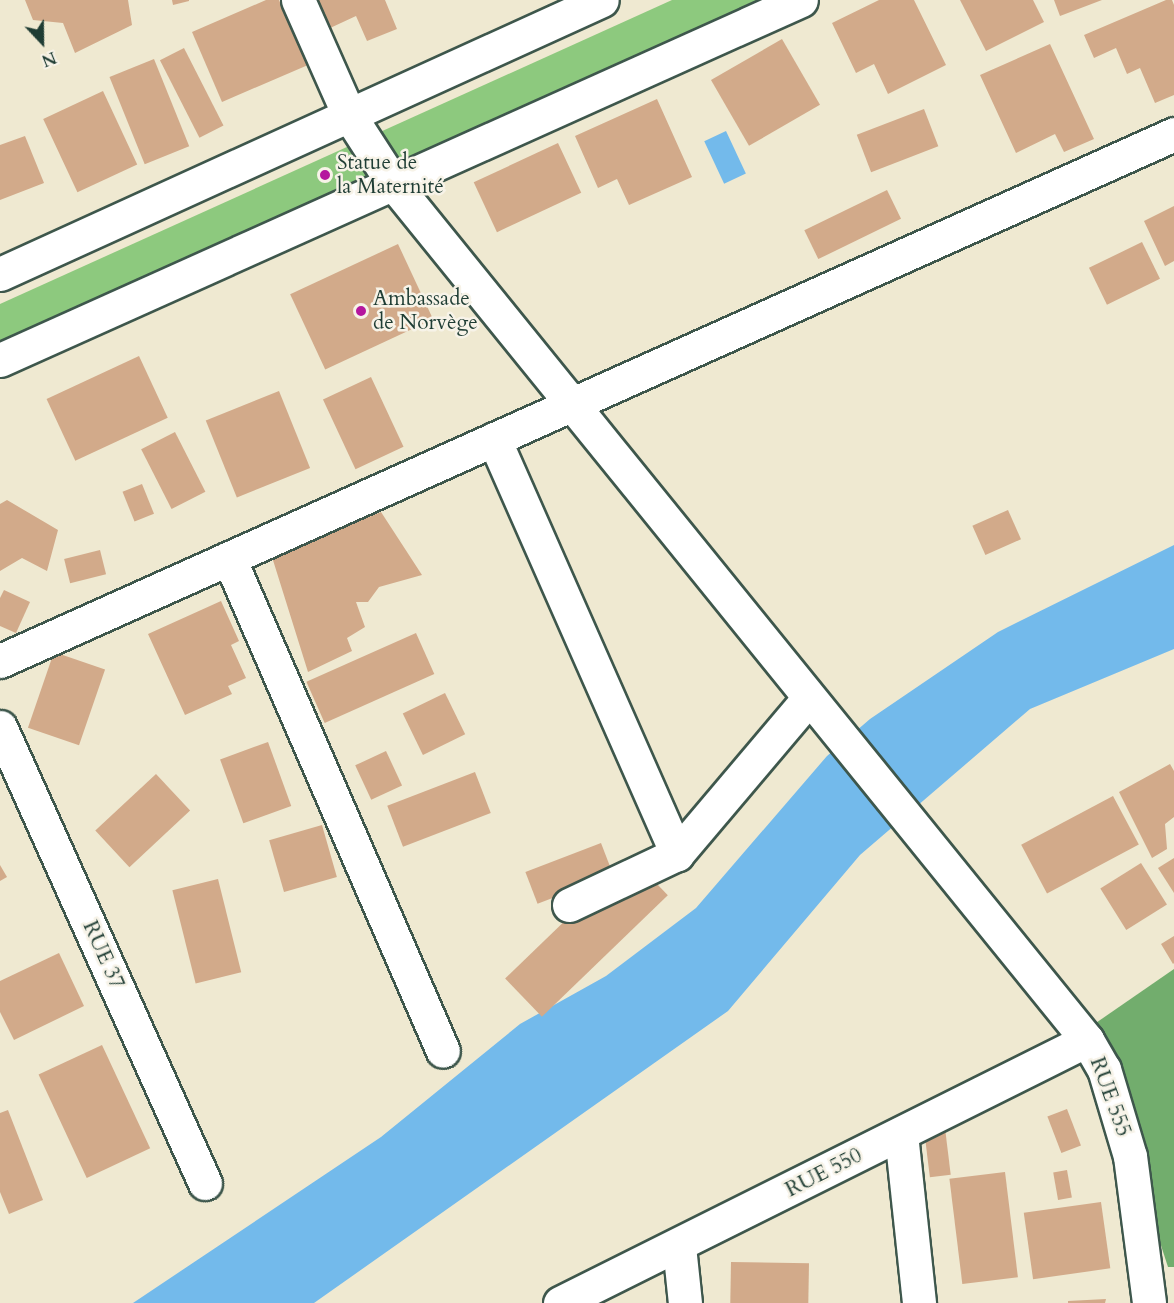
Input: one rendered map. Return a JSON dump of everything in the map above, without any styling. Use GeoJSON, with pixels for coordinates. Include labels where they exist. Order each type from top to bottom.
{"type":"FeatureCollection","features":[{"type":"Feature","properties":{"kind":"street","name":"RUE 555"},"geometry":{"type":"LineString","coordinates":[[298,0],[349,115],[393,183],[1087,1040],[1104,1069],[1130,1155],[1149,1303]]}},
{"type":"Feature","properties":{"kind":"street"},"geometry":{"type":"LineString","coordinates":[[0,274],[602,0]]}},
{"type":"Feature","properties":{"kind":"street"},"geometry":{"type":"LineString","coordinates":[[0,360],[801,0]]}},
{"type":"Feature","properties":{"kind":"street"},"geometry":{"type":"LineString","coordinates":[[0,661],[1174,134]]}},
{"type":"Feature","properties":{"kind":"street"},"geometry":{"type":"LineString","coordinates":[[494,439],[677,854]]}},
{"type":"Feature","properties":{"kind":"street"},"geometry":{"type":"LineString","coordinates":[[229,558],[443,1051]]}},
{"type":"Feature","properties":{"kind":"street"},"geometry":{"type":"LineString","coordinates":[[568,905],[677,854],[809,698]]}},
{"type":"Feature","properties":{"kind":"street","name":"RUE 37"},"geometry":{"type":"LineString","coordinates":[[0,727],[205,1183]]}},
{"type":"Feature","properties":{"kind":"street","name":"RUE 550"},"geometry":{"type":"LineString","coordinates":[[560,1303],[679,1246],[1087,1040]]}},
{"type":"Feature","properties":{"kind":"street"},"geometry":{"type":"LineString","coordinates":[[901,1134],[919,1303]]}},
{"type":"Feature","properties":{"kind":"street"},"geometry":{"type":"LineString","coordinates":[[679,1246],[686,1303]]}},
{"type":"Feature","properties":{"kind":"green space"},"geometry":{"type":"Polygon","coordinates":[[[672,0],[766,0],[0,343],[0,304],[672,0]]]}},
{"type":"Feature","properties":{"kind":"green space"},"geometry":{"type":"Polygon","coordinates":[[[1174,969],[1174,1267],[1168,1267],[1090,1027],[1174,969]]]}},
{"type":"Feature","properties":{"kind":"water"},"geometry":{"type":"Polygon","coordinates":[[[726,131],[746,174],[724,184],[704,141],[726,131]]]}},
{"type":"Feature","properties":{"kind":"water"},"geometry":{"type":"Polygon","coordinates":[[[1174,545],[1174,649],[1030,709],[860,855],[728,1011],[314,1303],[133,1303],[381,1137],[520,1024],[606,976],[696,908],[827,756],[870,719],[998,632],[1174,545]]]}},
{"type":"Feature","properties":{"kind":"building"},"geometry":{"type":"Polygon","coordinates":[[[25,0],[128,0],[132,25],[75,53],[63,23],[33,20],[25,0]]]}},
{"type":"Feature","properties":{"kind":"building"},"geometry":{"type":"Polygon","coordinates":[[[172,0],[189,0],[189,1],[173,5],[172,0]]]}},
{"type":"Feature","properties":{"kind":"building"},"geometry":{"type":"Polygon","coordinates":[[[266,0],[279,0],[308,65],[222,102],[192,32],[266,0]]]}},
{"type":"Feature","properties":{"kind":"building"},"geometry":{"type":"Polygon","coordinates":[[[299,0],[385,0],[397,29],[367,41],[356,16],[315,35],[299,0]]]}},
{"type":"Feature","properties":{"kind":"building"},"geometry":{"type":"Polygon","coordinates":[[[879,0],[914,0],[946,65],[888,94],[874,64],[856,73],[832,23],[879,0]]]}},
{"type":"Feature","properties":{"kind":"building"},"geometry":{"type":"Polygon","coordinates":[[[960,0],[1033,0],[1044,22],[986,51],[960,0]]]}},
{"type":"Feature","properties":{"kind":"building"},"geometry":{"type":"Polygon","coordinates":[[[1054,0],[1102,0],[1060,16],[1054,0]]]}},
{"type":"Feature","properties":{"kind":"building"},"geometry":{"type":"Polygon","coordinates":[[[1166,0],[1172,0],[1174,5],[1174,95],[1155,103],[1140,68],[1127,74],[1116,48],[1094,58],[1084,35],[1166,0]]]}},
{"type":"Feature","properties":{"kind":"building"},"geometry":{"type":"Polygon","coordinates":[[[782,39],[820,105],[749,146],[711,80],[782,39]]]}},
{"type":"Feature","properties":{"kind":"building"},"geometry":{"type":"Polygon","coordinates":[[[1050,44],[1094,139],[1064,152],[1055,134],[1016,153],[980,75],[1050,44]]]}},
{"type":"Feature","properties":{"kind":"building"},"geometry":{"type":"Polygon","coordinates":[[[184,48],[223,126],[199,138],[160,60],[184,48]]]}},
{"type":"Feature","properties":{"kind":"building"},"geometry":{"type":"Polygon","coordinates":[[[154,59],[189,146],[145,164],[109,77],[154,59]]]}},
{"type":"Feature","properties":{"kind":"building"},"geometry":{"type":"Polygon","coordinates":[[[103,91],[137,164],[77,192],[43,119],[103,91]]]}},
{"type":"Feature","properties":{"kind":"building"},"geometry":{"type":"Polygon","coordinates":[[[657,99],[692,177],[629,205],[617,179],[598,188],[575,136],[657,99]]]}},
{"type":"Feature","properties":{"kind":"building"},"geometry":{"type":"Polygon","coordinates":[[[924,109],[938,146],[871,172],[857,135],[924,109]]]}},
{"type":"Feature","properties":{"kind":"building"},"geometry":{"type":"Polygon","coordinates":[[[25,136],[44,183],[0,200],[0,145],[25,136]]]}},
{"type":"Feature","properties":{"kind":"building"},"geometry":{"type":"Polygon","coordinates":[[[558,143],[581,193],[497,232],[474,182],[558,143]]]}},
{"type":"Feature","properties":{"kind":"building"},"geometry":{"type":"Polygon","coordinates":[[[887,190],[901,219],[818,259],[804,230],[887,190]]]}},
{"type":"Feature","properties":{"kind":"building"},"geometry":{"type":"Polygon","coordinates":[[[1174,206],[1174,261],[1165,266],[1144,221],[1174,206]]]}},
{"type":"Feature","properties":{"kind":"building"},"geometry":{"type":"Polygon","coordinates":[[[1142,242],[1160,279],[1107,305],[1089,268],[1142,242]]]}},
{"type":"Feature","properties":{"kind":"building"},"geometry":{"type":"Polygon","coordinates":[[[398,244],[433,319],[325,370],[290,294],[398,244]]]}},
{"type":"Feature","properties":{"kind":"building"},"geometry":{"type":"Polygon","coordinates":[[[139,356],[168,418],[75,461],[47,399],[139,356]]]}},
{"type":"Feature","properties":{"kind":"building"},"geometry":{"type":"Polygon","coordinates":[[[371,377],[404,447],[356,469],[323,399],[371,377]]]}},
{"type":"Feature","properties":{"kind":"building"},"geometry":{"type":"Polygon","coordinates":[[[279,391],[310,468],[237,498],[206,421],[279,391]]]}},
{"type":"Feature","properties":{"kind":"building"},"geometry":{"type":"Polygon","coordinates":[[[175,432],[205,492],[172,509],[141,449],[175,432]]]}},
{"type":"Feature","properties":{"kind":"building"},"geometry":{"type":"Polygon","coordinates":[[[142,484],[154,514],[135,522],[123,492],[142,484]]]}},
{"type":"Feature","properties":{"kind":"building"},"geometry":{"type":"Polygon","coordinates":[[[7,500],[58,530],[47,571],[22,558],[0,571],[0,504],[7,500]]]}},
{"type":"Feature","properties":{"kind":"building"},"geometry":{"type":"Polygon","coordinates":[[[1008,510],[1021,539],[985,555],[972,526],[1008,510]]]}},
{"type":"Feature","properties":{"kind":"building"},"geometry":{"type":"Polygon","coordinates":[[[381,512],[422,575],[379,587],[368,602],[356,602],[365,627],[347,638],[352,651],[308,672],[272,557],[381,512]]]}},
{"type":"Feature","properties":{"kind":"building"},"geometry":{"type":"Polygon","coordinates":[[[100,550],[106,574],[70,583],[64,559],[100,550]]]}},
{"type":"Feature","properties":{"kind":"building"},"geometry":{"type":"Polygon","coordinates":[[[4,590],[30,602],[16,633],[0,626],[0,598],[4,590]]]}},
{"type":"Feature","properties":{"kind":"building"},"geometry":{"type":"Polygon","coordinates":[[[221,601],[239,641],[231,645],[246,678],[228,686],[232,694],[185,715],[148,634],[221,601]]]}},
{"type":"Feature","properties":{"kind":"building"},"geometry":{"type":"Polygon","coordinates":[[[416,633],[434,674],[325,723],[306,682],[416,633]]]}},
{"type":"Feature","properties":{"kind":"building"},"geometry":{"type":"Polygon","coordinates":[[[54,652],[105,670],[79,745],[28,728],[54,652]]]}},
{"type":"Feature","properties":{"kind":"building"},"geometry":{"type":"Polygon","coordinates":[[[445,693],[465,734],[423,755],[403,714],[445,693]]]}},
{"type":"Feature","properties":{"kind":"building"},"geometry":{"type":"Polygon","coordinates":[[[268,742],[291,806],[243,823],[220,759],[268,742]]]}},
{"type":"Feature","properties":{"kind":"building"},"geometry":{"type":"Polygon","coordinates":[[[386,751],[402,785],[371,800],[355,765],[386,751]]]}},
{"type":"Feature","properties":{"kind":"building"},"geometry":{"type":"Polygon","coordinates":[[[1170,764],[1174,771],[1174,817],[1165,824],[1167,849],[1152,858],[1119,792],[1170,764]]]}},
{"type":"Feature","properties":{"kind":"building"},"geometry":{"type":"Polygon","coordinates":[[[475,772],[491,813],[403,847],[387,806],[475,772]]]}},
{"type":"Feature","properties":{"kind":"building"},"geometry":{"type":"Polygon","coordinates":[[[156,774],[190,811],[129,867],[95,831],[156,774]]]}},
{"type":"Feature","properties":{"kind":"building"},"geometry":{"type":"Polygon","coordinates":[[[1113,796],[1139,845],[1047,893],[1021,845],[1113,796]]]}},
{"type":"Feature","properties":{"kind":"building"},"geometry":{"type":"Polygon","coordinates":[[[322,825],[337,877],[284,892],[269,840],[322,825]]]}},
{"type":"Feature","properties":{"kind":"building"},"geometry":{"type":"Polygon","coordinates":[[[601,843],[613,875],[538,904],[525,872],[601,843]]]}},
{"type":"Feature","properties":{"kind":"building"},"geometry":{"type":"Polygon","coordinates":[[[631,857],[668,895],[542,1017],[505,979],[631,857]]]}},
{"type":"Feature","properties":{"kind":"building"},"geometry":{"type":"Polygon","coordinates":[[[1174,858],[1174,893],[1158,868],[1174,858]]]}},
{"type":"Feature","properties":{"kind":"building"},"geometry":{"type":"Polygon","coordinates":[[[1141,863],[1167,905],[1126,930],[1100,888],[1141,863]]]}},
{"type":"Feature","properties":{"kind":"building"},"geometry":{"type":"Polygon","coordinates":[[[0,865],[7,877],[0,881],[0,865]]]}},
{"type":"Feature","properties":{"kind":"building"},"geometry":{"type":"Polygon","coordinates":[[[218,879],[241,972],[196,984],[172,890],[218,879]]]}},
{"type":"Feature","properties":{"kind":"building"},"geometry":{"type":"Polygon","coordinates":[[[1174,936],[1174,963],[1173,964],[1161,944],[1174,936]]]}},
{"type":"Feature","properties":{"kind":"building"},"geometry":{"type":"Polygon","coordinates":[[[59,953],[84,1006],[14,1040],[0,1012],[0,981],[59,953]]]}},
{"type":"Feature","properties":{"kind":"building"},"geometry":{"type":"Polygon","coordinates":[[[102,1045],[150,1148],[87,1178],[39,1075],[102,1045]]]}},
{"type":"Feature","properties":{"kind":"building"},"geometry":{"type":"Polygon","coordinates":[[[1067,1109],[1081,1145],[1061,1153],[1047,1117],[1067,1109]]]}},
{"type":"Feature","properties":{"kind":"building"},"geometry":{"type":"Polygon","coordinates":[[[8,1110],[43,1200],[9,1214],[0,1192],[0,1113],[8,1110]]]}},
{"type":"Feature","properties":{"kind":"building"},"geometry":{"type":"Polygon","coordinates":[[[945,1128],[951,1175],[930,1177],[924,1131],[945,1128]]]}},
{"type":"Feature","properties":{"kind":"building"},"geometry":{"type":"Polygon","coordinates":[[[1067,1170],[1072,1198],[1058,1200],[1053,1172],[1067,1170]]]}},
{"type":"Feature","properties":{"kind":"building"},"geometry":{"type":"Polygon","coordinates":[[[1005,1172],[1018,1277],[962,1284],[949,1179],[1005,1172]]]}},
{"type":"Feature","properties":{"kind":"building"},"geometry":{"type":"Polygon","coordinates":[[[1101,1202],[1110,1268],[1033,1279],[1024,1213],[1101,1202]]]}},
{"type":"Feature","properties":{"kind":"building"},"geometry":{"type":"Polygon","coordinates":[[[731,1262],[809,1263],[808,1303],[730,1303],[731,1262]]]}},
{"type":"Feature","properties":{"kind":"building"},"geometry":{"type":"Polygon","coordinates":[[[1106,1299],[1105,1303],[1068,1303],[1068,1301],[1106,1299]]]}},
{"type":"Feature","properties":{"kind":"place","name":"Statue de la Maternité"},"geometry":{"type":"Point","coordinates":[325,175]}},
{"type":"Feature","properties":{"kind":"place","name":"Ambassade de Norvège"},"geometry":{"type":"Point","coordinates":[361,311]}}]}
